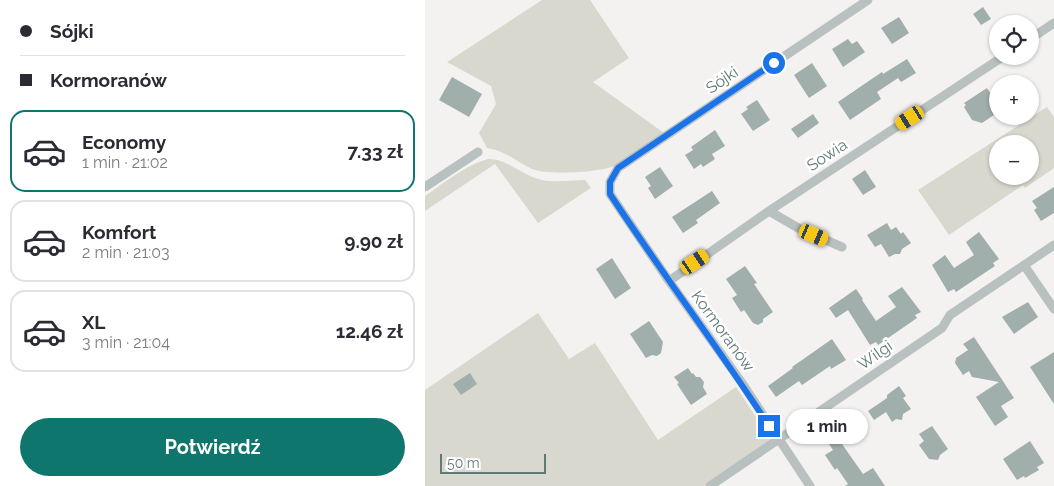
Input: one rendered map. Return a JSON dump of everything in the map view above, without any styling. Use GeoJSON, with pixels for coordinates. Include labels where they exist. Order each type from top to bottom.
{"type":"FeatureCollection","features":[{"type":"Feature","properties":{"kind":"street","name":"Sójki"},"geometry":{"type":"LineString","coordinates":[[618,168],[868,0]]}},
{"type":"Feature","properties":{"kind":"street"},"geometry":{"type":"LineString","coordinates":[[1039,33],[1054,23]]}},
{"type":"Feature","properties":{"kind":"street","name":"Sowia"},"geometry":{"type":"LineString","coordinates":[[669,281],[769,211],[990,65]]}},
{"type":"Feature","properties":{"kind":"street"},"geometry":{"type":"LineString","coordinates":[[425,187],[478,152]]}},
{"type":"Feature","properties":{"kind":"street","name":"Kormoranów"},"geometry":{"type":"LineString","coordinates":[[618,168],[610,182],[610,194],[742,383],[810,486]]}},
{"type":"Feature","properties":{"kind":"street"},"geometry":{"type":"LineString","coordinates":[[769,211],[800,229],[842,247]]}},
{"type":"Feature","properties":{"kind":"street","name":"Wilgi"},"geometry":{"type":"LineString","coordinates":[[709,486],[942,328],[950,315],[1054,245]]}},
{"type":"Feature","properties":{"kind":"street"},"geometry":{"type":"LineString","coordinates":[[1024,265],[1054,309]]}},
{"type":"Feature","properties":{"kind":"shaded area"},"geometry":{"type":"Polygon","coordinates":[[[542,0],[590,0],[629,58],[593,82],[664,133],[634,154],[609,168],[587,171],[539,171],[500,151],[487,148],[479,133],[496,104],[491,86],[447,62],[542,0]]]}},
{"type":"Feature","properties":{"kind":"shaded area"},"geometry":{"type":"Polygon","coordinates":[[[1047,107],[1054,117],[1054,168],[1039,178],[1039,135],[1003,135],[1019,125],[1039,125],[1039,112],[1047,107]]]}},
{"type":"Feature","properties":{"kind":"shaded area"},"geometry":{"type":"Polygon","coordinates":[[[989,144],[989,185],[1023,185],[949,235],[918,190],[989,144]]]}},
{"type":"Feature","properties":{"kind":"shaded area"},"geometry":{"type":"Polygon","coordinates":[[[488,159],[502,161],[542,180],[585,180],[591,188],[538,223],[495,164],[425,211],[425,196],[463,170],[488,159]]]}},
{"type":"Feature","properties":{"kind":"shaded area"},"geometry":{"type":"Polygon","coordinates":[[[538,313],[569,359],[595,343],[658,440],[736,387],[772,441],[704,486],[425,486],[425,390],[538,313]]]}},
{"type":"Feature","properties":{"kind":"building"},"geometry":{"type":"Polygon","coordinates":[[[983,7],[989,16],[989,20],[981,25],[973,14],[983,7]]]}},
{"type":"Feature","properties":{"kind":"building"},"geometry":{"type":"Polygon","coordinates":[[[899,17],[909,33],[892,44],[881,28],[899,17]]]}},
{"type":"Feature","properties":{"kind":"building"},"geometry":{"type":"Polygon","coordinates":[[[848,39],[852,44],[857,41],[865,52],[843,67],[832,49],[848,39]]]}},
{"type":"Feature","properties":{"kind":"building"},"geometry":{"type":"Polygon","coordinates":[[[907,59],[916,73],[901,82],[898,78],[877,92],[881,99],[850,120],[838,102],[882,72],[883,74],[907,59]]]}},
{"type":"Feature","properties":{"kind":"building"},"geometry":{"type":"Polygon","coordinates":[[[812,63],[827,86],[809,98],[794,75],[812,63]]]}},
{"type":"Feature","properties":{"kind":"building"},"geometry":{"type":"Polygon","coordinates":[[[452,77],[482,94],[469,117],[439,100],[452,77]]]}},
{"type":"Feature","properties":{"kind":"building"},"geometry":{"type":"Polygon","coordinates":[[[987,88],[989,91],[989,118],[982,123],[972,120],[964,107],[966,105],[964,103],[987,88]]]}},
{"type":"Feature","properties":{"kind":"building"},"geometry":{"type":"Polygon","coordinates":[[[757,100],[770,120],[753,131],[741,114],[748,109],[746,107],[757,100]]]}},
{"type":"Feature","properties":{"kind":"building"},"geometry":{"type":"Polygon","coordinates":[[[813,114],[819,123],[798,138],[791,129],[813,114]]]}},
{"type":"Feature","properties":{"kind":"building"},"geometry":{"type":"Polygon","coordinates":[[[715,130],[725,146],[712,154],[715,159],[703,167],[701,164],[694,169],[685,155],[693,150],[691,147],[715,130]]]}},
{"type":"Feature","properties":{"kind":"building"},"geometry":{"type":"Polygon","coordinates":[[[660,167],[673,186],[655,199],[648,188],[651,186],[645,177],[660,167]]]}},
{"type":"Feature","properties":{"kind":"building"},"geometry":{"type":"Polygon","coordinates":[[[865,170],[876,187],[863,195],[852,179],[865,170]]]}},
{"type":"Feature","properties":{"kind":"building"},"geometry":{"type":"Polygon","coordinates":[[[1054,187],[1054,213],[1041,221],[1034,210],[1037,208],[1032,201],[1054,187]]]}},
{"type":"Feature","properties":{"kind":"building"},"geometry":{"type":"Polygon","coordinates":[[[712,191],[720,203],[696,220],[698,223],[683,233],[672,217],[712,191]]]}},
{"type":"Feature","properties":{"kind":"building"},"geometry":{"type":"Polygon","coordinates":[[[887,223],[891,230],[896,227],[901,234],[903,232],[911,243],[902,249],[900,254],[889,257],[881,244],[875,247],[867,235],[887,223]]]}},
{"type":"Feature","properties":{"kind":"building"},"geometry":{"type":"Polygon","coordinates":[[[979,232],[999,259],[993,263],[995,266],[956,292],[954,289],[948,292],[932,265],[945,255],[954,268],[974,255],[966,242],[979,232]]]}},
{"type":"Feature","properties":{"kind":"building"},"geometry":{"type":"Polygon","coordinates":[[[612,258],[631,288],[615,299],[596,269],[612,258]]]}},
{"type":"Feature","properties":{"kind":"building"},"geometry":{"type":"Polygon","coordinates":[[[745,266],[757,283],[754,284],[773,312],[758,325],[753,323],[744,310],[741,312],[732,298],[737,295],[726,279],[745,266]]]}},
{"type":"Feature","properties":{"kind":"building"},"geometry":{"type":"Polygon","coordinates":[[[902,287],[921,312],[915,315],[917,318],[878,345],[876,342],[870,345],[848,310],[836,318],[829,308],[856,289],[876,321],[896,307],[888,296],[902,287]]]}},
{"type":"Feature","properties":{"kind":"building"},"geometry":{"type":"Polygon","coordinates":[[[1028,302],[1038,317],[1014,334],[1002,317],[1028,302]]]}},
{"type":"Feature","properties":{"kind":"building"},"geometry":{"type":"Polygon","coordinates":[[[649,321],[663,342],[661,353],[657,356],[652,355],[646,358],[630,334],[649,321]]]}},
{"type":"Feature","properties":{"kind":"building"},"geometry":{"type":"Polygon","coordinates":[[[974,337],[1014,398],[1001,406],[1008,417],[995,426],[976,397],[999,382],[972,377],[969,371],[963,375],[955,363],[956,358],[968,350],[963,344],[974,337]]]}},
{"type":"Feature","properties":{"kind":"building"},"geometry":{"type":"Polygon","coordinates":[[[832,339],[846,360],[831,369],[830,366],[802,385],[799,381],[776,397],[768,386],[832,339]]]}},
{"type":"Feature","properties":{"kind":"building"},"geometry":{"type":"Polygon","coordinates":[[[1054,352],[1054,404],[1030,367],[1054,352]]]}},
{"type":"Feature","properties":{"kind":"building"},"geometry":{"type":"Polygon","coordinates":[[[688,368],[692,374],[700,377],[704,382],[703,387],[707,394],[691,405],[674,377],[688,368]]]}},
{"type":"Feature","properties":{"kind":"building"},"geometry":{"type":"Polygon","coordinates":[[[470,373],[477,384],[461,395],[453,384],[470,373]]]}},
{"type":"Feature","properties":{"kind":"building"},"geometry":{"type":"Polygon","coordinates":[[[899,386],[906,396],[903,398],[911,409],[903,414],[902,420],[896,419],[892,422],[886,412],[874,420],[868,411],[887,398],[887,395],[899,386]]]}},
{"type":"Feature","properties":{"kind":"building"},"geometry":{"type":"Polygon","coordinates":[[[843,426],[851,438],[842,444],[863,474],[873,468],[885,486],[845,486],[848,484],[825,455],[833,450],[825,438],[843,426]]]}},
{"type":"Feature","properties":{"kind":"building"},"geometry":{"type":"Polygon","coordinates":[[[932,426],[948,449],[940,455],[938,460],[929,459],[919,445],[924,441],[919,434],[932,426]]]}},
{"type":"Feature","properties":{"kind":"building"},"geometry":{"type":"Polygon","coordinates":[[[1030,441],[1044,463],[1037,467],[1039,470],[1017,480],[1003,459],[1030,441]]]}},
{"type":"Feature","properties":{"kind":"route"},"geometry":{"type":"LineString","coordinates":[[769,426],[742,383],[632,228],[610,194],[610,182],[618,168],[774,63]]}}]}
